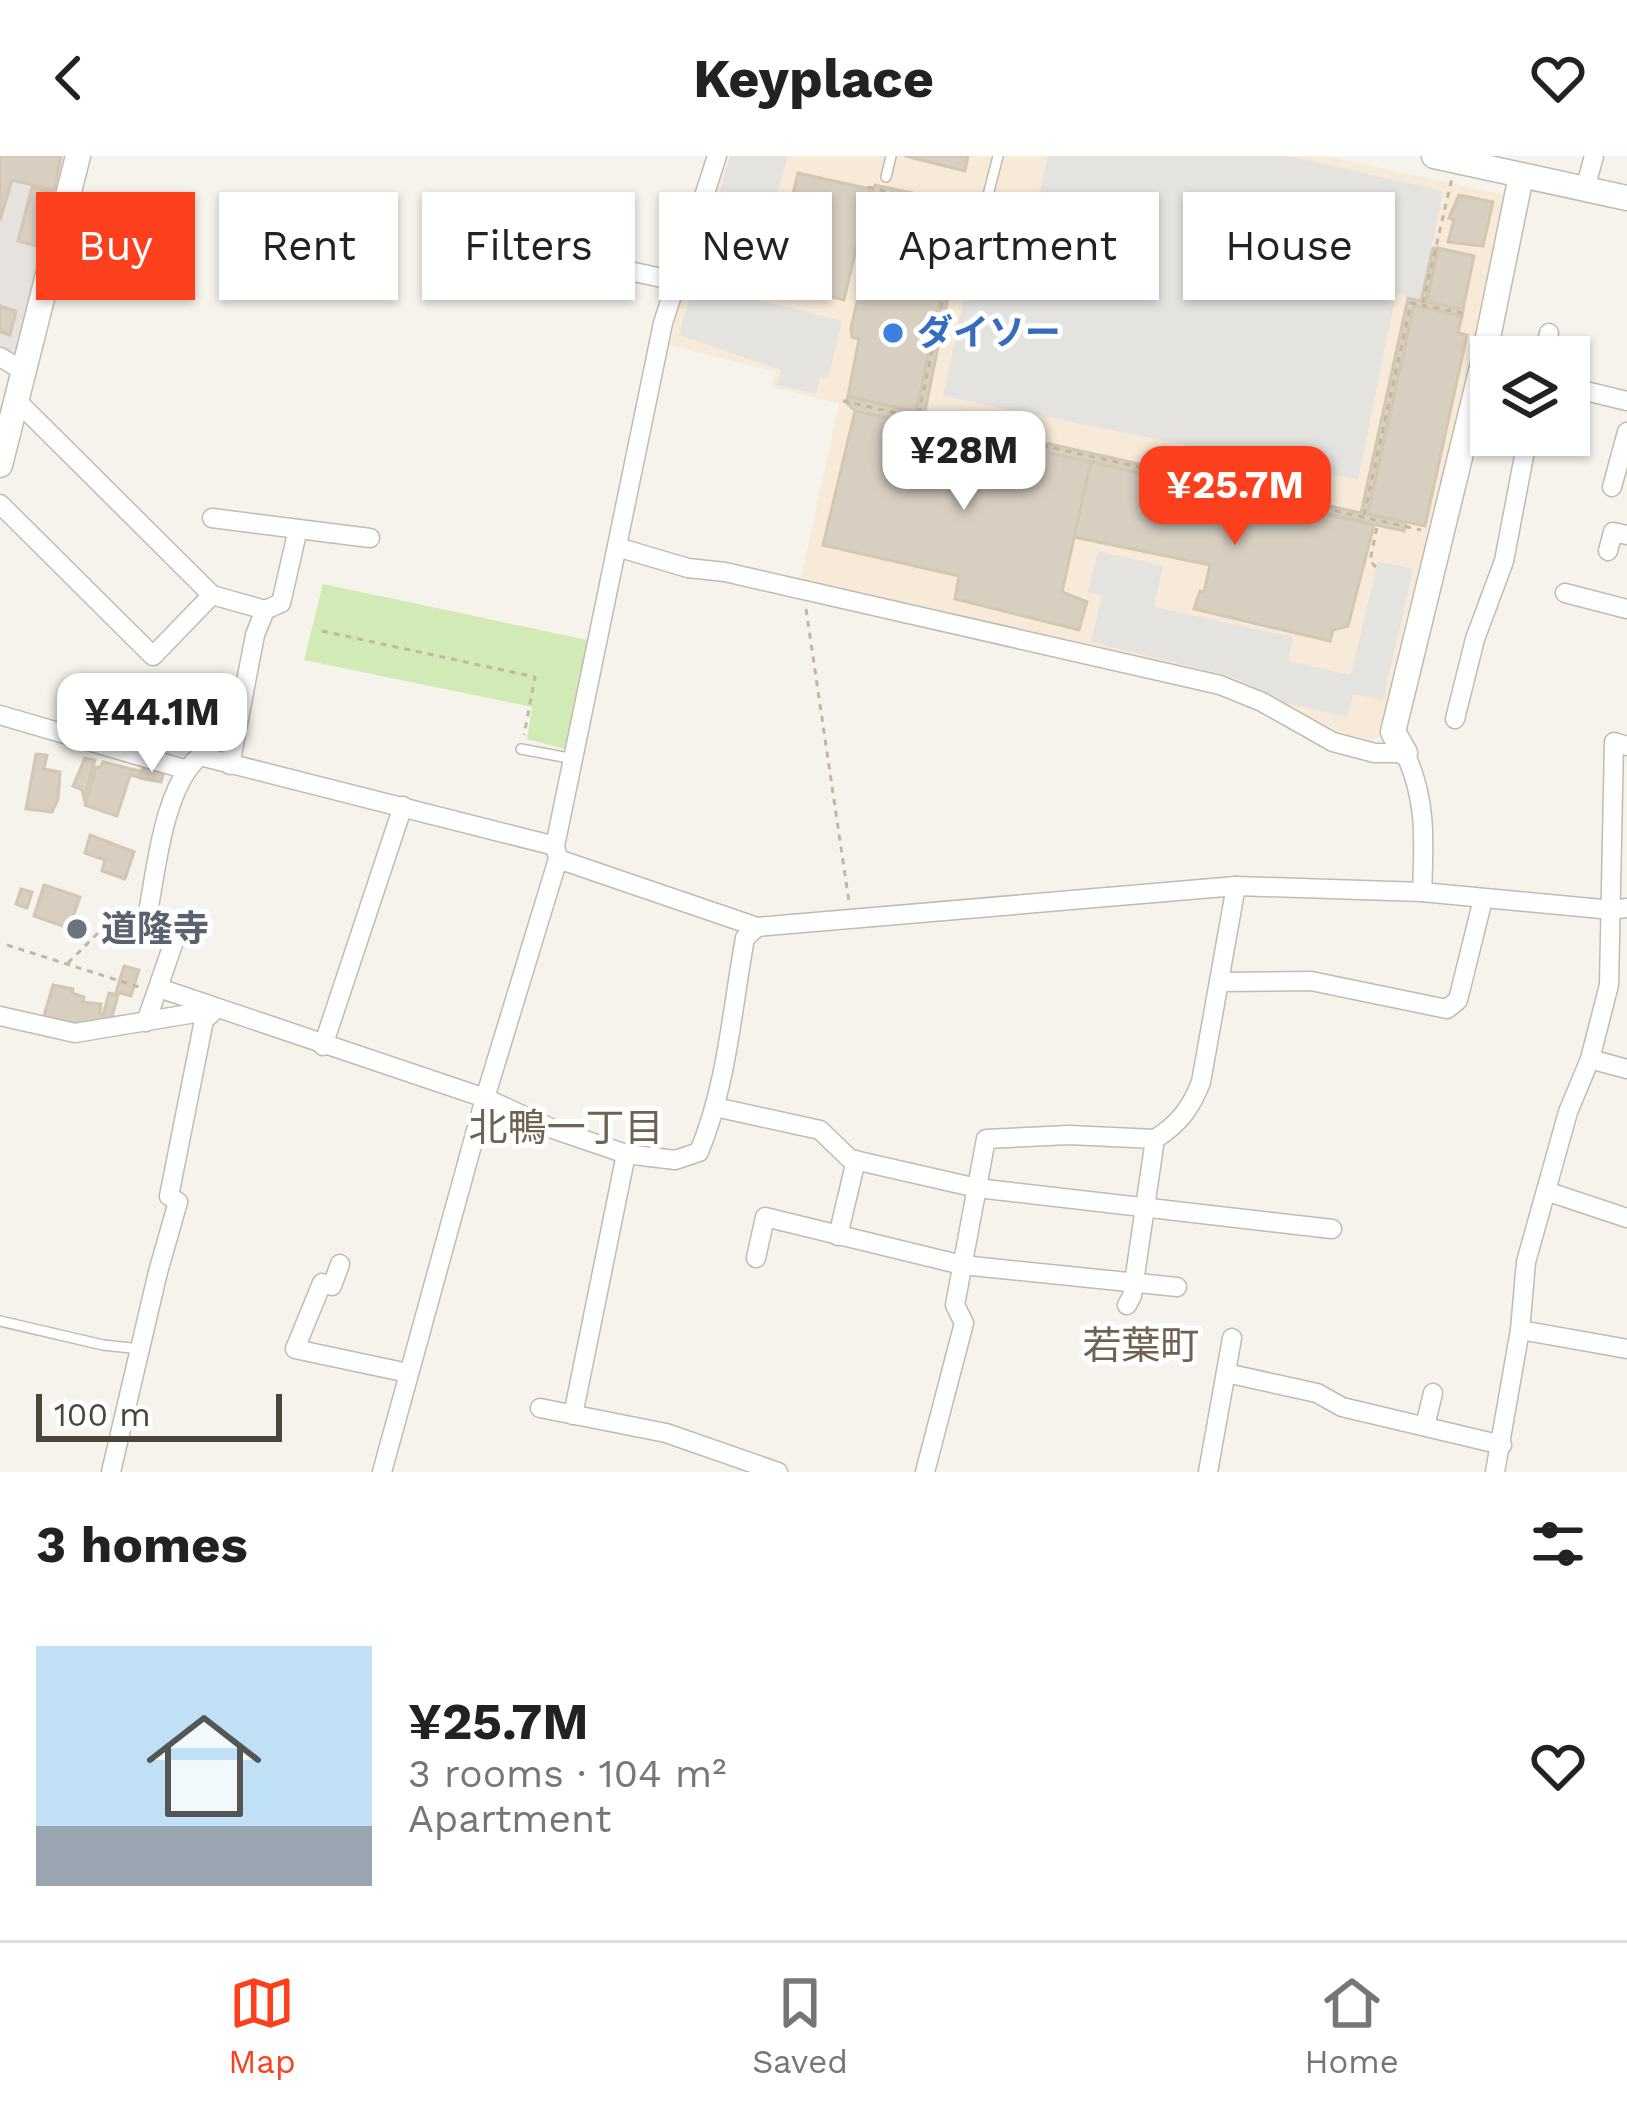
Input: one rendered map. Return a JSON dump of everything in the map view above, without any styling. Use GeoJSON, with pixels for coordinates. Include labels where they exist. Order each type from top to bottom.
{"type":"FeatureCollection","features":[{"type":"Feature","properties":{"kind":"street"},"geometry":{"type":"LineString","coordinates":[[0,465],[78,156]]}},
{"type":"Feature","properties":{"kind":"street"},"geometry":{"type":"LineString","coordinates":[[705,192],[717,156]]}},
{"type":"Feature","properties":{"kind":"street"},"geometry":{"type":"LineString","coordinates":[[1585,189],[1594,156]]}},
{"type":"Feature","properties":{"kind":"street"},"geometry":{"type":"LineString","coordinates":[[1443,164],[1627,198]]}},
{"type":"Feature","properties":{"kind":"street"},"geometry":{"type":"LineString","coordinates":[[1492,336],[1521,176]]}},
{"type":"Feature","properties":{"kind":"street"},"geometry":{"type":"LineString","coordinates":[[382,1472],[556,853],[670,300]]}},
{"type":"Feature","properties":{"kind":"street"},"geometry":{"type":"LineString","coordinates":[[0,357],[23,371]]}},
{"type":"Feature","properties":{"kind":"street"},"geometry":{"type":"LineString","coordinates":[[1590,392],[1627,401]]}},
{"type":"Feature","properties":{"kind":"street"},"geometry":{"type":"LineString","coordinates":[[15,399],[212,595],[265,610],[281,603],[298,529]]}},
{"type":"Feature","properties":{"kind":"street"},"geometry":{"type":"LineString","coordinates":[[1421,892],[1422,799],[1393,732],[1470,427]]}},
{"type":"Feature","properties":{"kind":"street"},"geometry":{"type":"LineString","coordinates":[[1612,487],[1627,432]]}},
{"type":"Feature","properties":{"kind":"street"},"geometry":{"type":"LineString","coordinates":[[1455,719],[1475,639],[1504,561],[1524,456]]}},
{"type":"Feature","properties":{"kind":"street"},"geometry":{"type":"LineString","coordinates":[[0,503],[153,656],[212,595]]}},
{"type":"Feature","properties":{"kind":"street"},"geometry":{"type":"LineString","coordinates":[[212,518],[370,538]]}},
{"type":"Feature","properties":{"kind":"street"},"geometry":{"type":"LineString","coordinates":[[1608,551],[1613,532],[1627,536]]}},
{"type":"Feature","properties":{"kind":"street"},"geometry":{"type":"LineString","coordinates":[[617,547],[688,568],[803,589],[1220,685],[1262,702],[1333,742],[1375,753],[1405,754]]}},
{"type":"Feature","properties":{"kind":"street"},"geometry":{"type":"LineString","coordinates":[[1564,593],[1627,609]]}},
{"type":"Feature","properties":{"kind":"street"},"geometry":{"type":"LineString","coordinates":[[230,765],[255,635],[265,610]]}},
{"type":"Feature","properties":{"kind":"street"},"geometry":{"type":"LineString","coordinates":[[0,715],[184,769]]}},
{"type":"Feature","properties":{"kind":"street"},"geometry":{"type":"LineString","coordinates":[[1495,1472],[1520,1330],[1526,1262],[1609,985],[1619,909],[1614,742],[1627,746]]}},
{"type":"Feature","properties":{"kind":"street"},"geometry":{"type":"LineString","coordinates":[[146,1022],[178,930],[147,918],[161,840],[184,769],[200,756],[403,806],[556,853],[758,927],[1236,886],[1421,892],[1619,909]]}},
{"type":"Feature","properties":{"kind":"street"},"geometry":{"type":"LineString","coordinates":[[323,1046],[403,806]]}},
{"type":"Feature","properties":{"kind":"street"},"geometry":{"type":"LineString","coordinates":[[925,1472],[964,1323],[955,1305],[986,1139],[1069,1135],[1155,1139],[1172,1128],[1192,1105],[1210,1042],[1236,886]]}},
{"type":"Feature","properties":{"kind":"street"},"geometry":{"type":"LineString","coordinates":[[1220,982],[1311,981],[1447,1010],[1458,1000],[1483,898]]}},
{"type":"Feature","properties":{"kind":"street"},"geometry":{"type":"LineString","coordinates":[[159,988],[485,1098],[553,1129],[626,1154],[675,1160],[699,1152],[715,1107],[745,938],[758,927]]}},
{"type":"Feature","properties":{"kind":"street"},"geometry":{"type":"LineString","coordinates":[[0,1016],[76,1033],[215,1010]]}},
{"type":"Feature","properties":{"kind":"street"},"geometry":{"type":"LineString","coordinates":[[112,1472],[178,1202],[170,1196],[204,1020],[215,1010]]}},
{"type":"Feature","properties":{"kind":"street"},"geometry":{"type":"LineString","coordinates":[[1590,1059],[1627,1069]]}},
{"type":"Feature","properties":{"kind":"street"},"geometry":{"type":"LineString","coordinates":[[715,1107],[820,1130],[850,1159],[976,1188],[1332,1229]]}},
{"type":"Feature","properties":{"kind":"street"},"geometry":{"type":"LineString","coordinates":[[1127,1305],[1155,1139]]}},
{"type":"Feature","properties":{"kind":"street"},"geometry":{"type":"LineString","coordinates":[[573,1414],[626,1154]]}},
{"type":"Feature","properties":{"kind":"street"},"geometry":{"type":"LineString","coordinates":[[838,1236],[856,1160]]}},
{"type":"Feature","properties":{"kind":"street"},"geometry":{"type":"LineString","coordinates":[[1546,1191],[1627,1218]]}},
{"type":"Feature","properties":{"kind":"street"},"geometry":{"type":"LineString","coordinates":[[756,1258],[765,1217],[962,1264],[1177,1287]]}},
{"type":"Feature","properties":{"kind":"street"},"geometry":{"type":"LineString","coordinates":[[340,1264],[332,1286],[322,1283],[295,1349],[408,1373]]}},
{"type":"Feature","properties":{"kind":"street"},"geometry":{"type":"LineString","coordinates":[[1520,1330],[1627,1349]]}},
{"type":"Feature","properties":{"kind":"street"},"geometry":{"type":"LineString","coordinates":[[1208,1472],[1232,1339]]}},
{"type":"Feature","properties":{"kind":"street"},"geometry":{"type":"LineString","coordinates":[[1226,1373],[1317,1393],[1342,1407],[1502,1445]]}},
{"type":"Feature","properties":{"kind":"street"},"geometry":{"type":"LineString","coordinates":[[1425,1426],[1432,1393]]}},
{"type":"Feature","properties":{"kind":"street"},"geometry":{"type":"LineString","coordinates":[[539,1408],[666,1433],[778,1472]]}},
{"type":"Feature","properties":{"kind":"lane"},"geometry":{"type":"LineString","coordinates":[[886,177],[891,156]]}},
{"type":"Feature","properties":{"kind":"lane"},"geometry":{"type":"LineString","coordinates":[[989,192],[998,156]]}},
{"type":"Feature","properties":{"kind":"lane"},"geometry":{"type":"LineString","coordinates":[[521,749],[574,759]]}},
{"type":"Feature","properties":{"kind":"lane"},"geometry":{"type":"LineString","coordinates":[[0,1321],[140,1349]]}},
{"type":"Feature","properties":{"kind":"path"},"geometry":{"type":"LineString","coordinates":[[1423,305],[1443,164]]}},
{"type":"Feature","properties":{"kind":"path"},"geometry":{"type":"LineString","coordinates":[[868,188],[962,209],[918,418]]}},
{"type":"Feature","properties":{"kind":"path"},"geometry":{"type":"LineString","coordinates":[[1364,517],[1411,303],[1462,313]]}},
{"type":"Feature","properties":{"kind":"path"},"geometry":{"type":"LineString","coordinates":[[843,401],[1441,535]]}},
{"type":"Feature","properties":{"kind":"path"},"geometry":{"type":"LineString","coordinates":[[1376,567],[1368,554],[1379,521]]}},
{"type":"Feature","properties":{"kind":"path"},"geometry":{"type":"LineString","coordinates":[[803,589],[852,922]]}},
{"type":"Feature","properties":{"kind":"path"},"geometry":{"type":"LineString","coordinates":[[322,631],[535,677],[521,749]]}},
{"type":"Feature","properties":{"kind":"path"},"geometry":{"type":"LineString","coordinates":[[67,964],[99,932],[147,918]]}},
{"type":"Feature","properties":{"kind":"path"},"geometry":{"type":"LineString","coordinates":[[7,945],[140,988],[159,988]]}},
{"type":"Feature","properties":{"kind":"shaded area"},"geometry":{"type":"Polygon","coordinates":[[[0,156],[65,156],[56,192],[36,192],[36,276],[16,358],[0,348],[0,156]]]}},
{"type":"Feature","properties":{"kind":"shaded area"},"geometry":{"type":"Polygon","coordinates":[[[729,156],[1325,156],[1506,195],[1475,336],[1470,336],[1470,361],[1435,522],[1406,617],[1379,736],[1373,741],[1341,732],[1233,681],[942,610],[800,582],[839,404],[772,387],[776,372],[669,345],[679,300],[832,300],[832,192],[717,192],[729,156]]]}},
{"type":"Feature","properties":{"kind":"shaded area"},"geometry":{"type":"Polygon","coordinates":[[[730,156],[788,156],[778,192],[720,192],[730,156]]]}},
{"type":"Feature","properties":{"kind":"shaded area"},"geometry":{"type":"Polygon","coordinates":[[[1048,156],[1287,156],[1443,191],[1421,299],[1396,294],[1395,299],[1395,192],[1183,192],[1183,300],[1395,300],[1358,480],[943,396],[964,300],[1159,300],[1159,192],[1040,192],[1048,156]]]}},
{"type":"Feature","properties":{"kind":"shaded area"},"geometry":{"type":"Polygon","coordinates":[[[689,300],[759,300],[842,321],[828,378],[820,377],[816,394],[777,385],[781,370],[679,335],[689,300]]]}},
{"type":"Feature","properties":{"kind":"shaded area"},"geometry":{"type":"Polygon","coordinates":[[[1098,551],[1163,566],[1154,607],[1293,637],[1288,661],[1351,675],[1378,561],[1413,569],[1383,700],[1353,694],[1347,717],[1286,703],[1233,677],[1091,642],[1102,596],[1088,592],[1098,551]]]}},
{"type":"Feature","properties":{"kind":"green space"},"geometry":{"type":"Polygon","coordinates":[[[323,584],[592,641],[569,750],[527,739],[532,707],[304,660],[323,584]]]}},
{"type":"Feature","properties":{"kind":"building"},"geometry":{"type":"Polygon","coordinates":[[[0,156],[61,156],[54,190],[12,180],[0,220],[0,156]]]}},
{"type":"Feature","properties":{"kind":"building"},"geometry":{"type":"Polygon","coordinates":[[[905,156],[968,156],[965,171],[905,156]]]}},
{"type":"Feature","properties":{"kind":"building"},"geometry":{"type":"Polygon","coordinates":[[[798,173],[870,189],[856,192],[856,249],[844,300],[832,297],[832,192],[794,192],[798,173]]]}},
{"type":"Feature","properties":{"kind":"building"},"geometry":{"type":"Polygon","coordinates":[[[875,185],[907,192],[873,192],[875,185]]]}},
{"type":"Feature","properties":{"kind":"building"},"geometry":{"type":"Polygon","coordinates":[[[32,187],[52,192],[36,192],[36,246],[18,241],[32,187]]]}},
{"type":"Feature","properties":{"kind":"building"},"geometry":{"type":"Polygon","coordinates":[[[1459,195],[1493,202],[1483,246],[1448,242],[1454,220],[1449,218],[1459,195]]]}},
{"type":"Feature","properties":{"kind":"building"},"geometry":{"type":"Polygon","coordinates":[[[1433,248],[1438,248],[1427,302],[1463,309],[1462,316],[1414,306],[1368,514],[1406,522],[1404,531],[855,411],[846,402],[848,396],[916,412],[940,300],[948,300],[924,416],[1361,513],[1408,298],[1421,301],[1433,248]]]}},
{"type":"Feature","properties":{"kind":"building"},"geometry":{"type":"Polygon","coordinates":[[[1438,248],[1474,256],[1463,309],[1427,302],[1438,248]]]}},
{"type":"Feature","properties":{"kind":"building"},"geometry":{"type":"Polygon","coordinates":[[[857,300],[940,300],[916,412],[848,396],[859,339],[852,337],[857,300]]]}},
{"type":"Feature","properties":{"kind":"building"},"geometry":{"type":"Polygon","coordinates":[[[0,306],[16,311],[10,335],[0,332],[0,306]]]}},
{"type":"Feature","properties":{"kind":"building"},"geometry":{"type":"Polygon","coordinates":[[[1414,306],[1462,316],[1458,333],[1467,335],[1425,526],[1368,514],[1414,306]]]}},
{"type":"Feature","properties":{"kind":"building"},"geometry":{"type":"Polygon","coordinates":[[[855,411],[1091,462],[1062,592],[1087,602],[1079,630],[955,599],[959,576],[823,545],[855,411]]]}},
{"type":"Feature","properties":{"kind":"building"},"geometry":{"type":"Polygon","coordinates":[[[1091,462],[1374,525],[1348,626],[1333,630],[1330,641],[1194,609],[1210,565],[1074,537],[1091,462]]]}},
{"type":"Feature","properties":{"kind":"building"},"geometry":{"type":"Polygon","coordinates":[[[36,754],[47,755],[44,769],[60,772],[52,812],[26,809],[36,754]]]}},
{"type":"Feature","properties":{"kind":"building"},"geometry":{"type":"Polygon","coordinates":[[[85,758],[95,760],[84,798],[82,790],[73,786],[85,758]]]}},
{"type":"Feature","properties":{"kind":"building"},"geometry":{"type":"Polygon","coordinates":[[[103,762],[140,771],[138,777],[130,775],[117,816],[85,805],[96,767],[103,762]]]}},
{"type":"Feature","properties":{"kind":"building"},"geometry":{"type":"Polygon","coordinates":[[[143,767],[164,772],[161,782],[140,778],[143,767]]]}},
{"type":"Feature","properties":{"kind":"building"},"geometry":{"type":"Polygon","coordinates":[[[90,835],[134,852],[125,879],[102,871],[105,860],[85,853],[90,835]]]}},
{"type":"Feature","properties":{"kind":"building"},"geometry":{"type":"Polygon","coordinates":[[[44,885],[80,897],[69,928],[34,916],[44,885]]]}},
{"type":"Feature","properties":{"kind":"building"},"geometry":{"type":"Polygon","coordinates":[[[21,889],[32,892],[27,908],[16,904],[21,889]]]}},
{"type":"Feature","properties":{"kind":"building"},"geometry":{"type":"Polygon","coordinates":[[[124,966],[139,970],[131,996],[116,992],[124,966]]]}},
{"type":"Feature","properties":{"kind":"building"},"geometry":{"type":"Polygon","coordinates":[[[53,985],[73,989],[72,993],[84,997],[83,1002],[101,1004],[103,1015],[109,993],[118,995],[110,1024],[73,1028],[43,1019],[53,985]]]}},
{"type":"Feature","properties":{"kind":"place","name":"ダイソー"},"geometry":{"type":"Point","coordinates":[893,333]}},
{"type":"Feature","properties":{"kind":"place","name":"道隆寺"},"geometry":{"type":"Point","coordinates":[77,929]}},
{"type":"Feature","properties":{"kind":"district","name":"北鴨一丁目"},"geometry":{"type":"Point","coordinates":[566,1127]}},
{"type":"Feature","properties":{"kind":"district","name":"若葉町"},"geometry":{"type":"Point","coordinates":[1141,1345]}}]}
